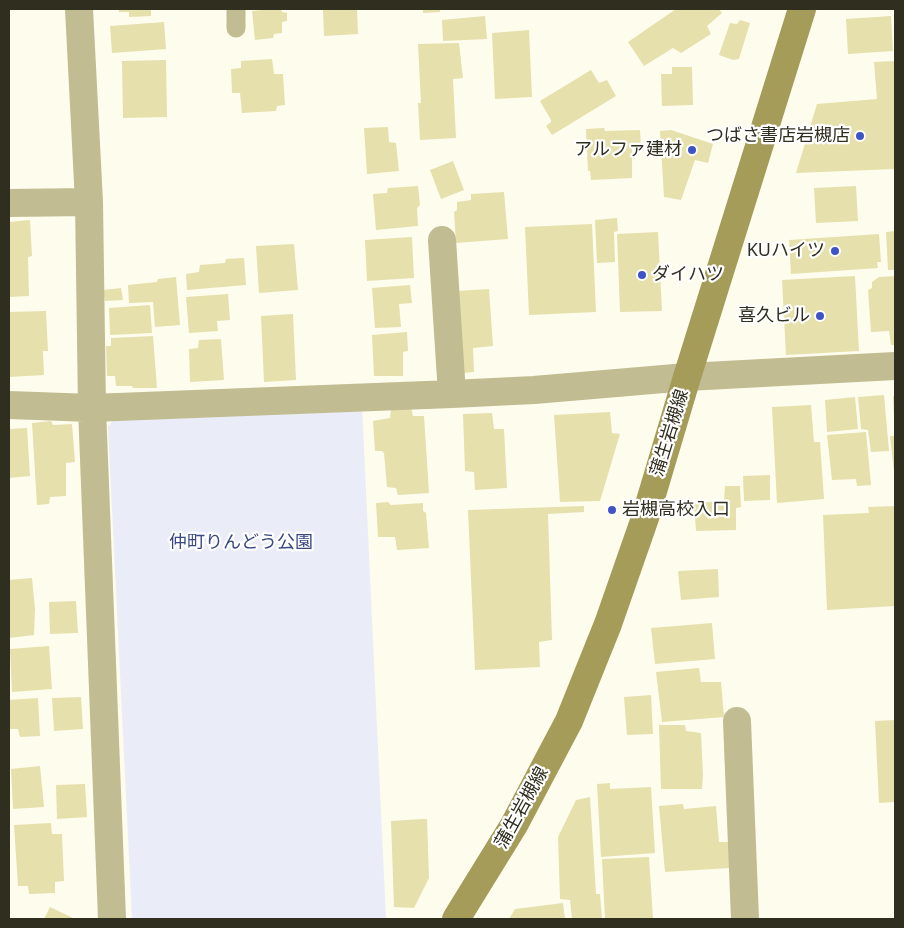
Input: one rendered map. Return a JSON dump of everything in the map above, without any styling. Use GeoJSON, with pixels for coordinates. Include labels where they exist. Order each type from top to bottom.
{"type":"FeatureCollection","features":[{"type":"Feature","properties":{"kind":"main road","name":"蒲生岩槻線"},"geometry":{"type":"LineString","coordinates":[[456,919],[514,825],[569,721],[608,624],[645,518],[802,9]]}},
{"type":"Feature","properties":{"kind":"street"},"geometry":{"type":"LineString","coordinates":[[79,9],[89,202],[92,408],[112,919]]}},
{"type":"Feature","properties":{"kind":"street"},"geometry":{"type":"LineString","coordinates":[[9,203],[89,202]]}},
{"type":"Feature","properties":{"kind":"street"},"geometry":{"type":"LineString","coordinates":[[442,240],[452,394]]}},
{"type":"Feature","properties":{"kind":"street"},"geometry":{"type":"LineString","coordinates":[[9,405],[92,408],[452,394],[895,366]]}},
{"type":"Feature","properties":{"kind":"street"},"geometry":{"type":"LineString","coordinates":[[738,721],[745,919]]}},
{"type":"Feature","properties":{"kind":"lane"},"geometry":{"type":"LineString","coordinates":[[236,9],[236,28]]}},
{"type":"Feature","properties":{"kind":"green space","name":"仲町りんどう公園"},"geometry":{"type":"Polygon","coordinates":[[[362,405],[386,919],[132,919],[108,427],[116,417],[362,405]]]}},
{"type":"Feature","properties":{"kind":"building"},"geometry":{"type":"Polygon","coordinates":[[[119,9],[151,9],[151,16],[129,17],[129,12],[119,12],[119,9]]]}},
{"type":"Feature","properties":{"kind":"building"},"geometry":{"type":"Polygon","coordinates":[[[281,9],[282,12],[287,13],[287,21],[282,22],[282,33],[274,34],[273,38],[255,40],[252,11],[281,9]]]}},
{"type":"Feature","properties":{"kind":"building"},"geometry":{"type":"Polygon","coordinates":[[[323,9],[357,9],[358,34],[324,36],[323,9]]]}},
{"type":"Feature","properties":{"kind":"building"},"geometry":{"type":"Polygon","coordinates":[[[423,9],[440,9],[440,12],[423,13],[423,9]]]}},
{"type":"Feature","properties":{"kind":"building"},"geometry":{"type":"Polygon","coordinates":[[[676,9],[719,9],[722,13],[707,26],[711,34],[681,53],[673,48],[644,66],[628,42],[676,9]]]}},
{"type":"Feature","properties":{"kind":"building"},"geometry":{"type":"Polygon","coordinates":[[[485,16],[487,39],[443,41],[442,20],[485,16]]]}},
{"type":"Feature","properties":{"kind":"building"},"geometry":{"type":"Polygon","coordinates":[[[891,16],[893,51],[848,54],[846,19],[891,16]]]}},
{"type":"Feature","properties":{"kind":"building"},"geometry":{"type":"Polygon","coordinates":[[[740,20],[750,23],[739,59],[733,60],[719,55],[730,23],[737,24],[740,20]]]}},
{"type":"Feature","properties":{"kind":"building"},"geometry":{"type":"Polygon","coordinates":[[[164,22],[166,49],[112,53],[110,26],[164,22]]]}},
{"type":"Feature","properties":{"kind":"building"},"geometry":{"type":"Polygon","coordinates":[[[529,30],[532,97],[495,99],[492,33],[529,30]]]}},
{"type":"Feature","properties":{"kind":"building"},"geometry":{"type":"Polygon","coordinates":[[[459,43],[463,78],[453,79],[456,138],[420,140],[418,103],[421,103],[418,44],[459,43]]]}},
{"type":"Feature","properties":{"kind":"building"},"geometry":{"type":"Polygon","coordinates":[[[272,59],[274,74],[283,74],[285,105],[277,106],[276,111],[242,113],[240,93],[232,93],[231,69],[241,68],[241,61],[272,59]]]}},
{"type":"Feature","properties":{"kind":"building"},"geometry":{"type":"Polygon","coordinates":[[[166,60],[167,117],[123,118],[122,61],[166,60]]]}},
{"type":"Feature","properties":{"kind":"building"},"geometry":{"type":"Polygon","coordinates":[[[895,61],[895,169],[796,173],[817,104],[877,99],[874,62],[895,61]]]}},
{"type":"Feature","properties":{"kind":"building"},"geometry":{"type":"Polygon","coordinates":[[[672,67],[692,67],[693,105],[662,106],[661,74],[672,74],[672,67]]]}},
{"type":"Feature","properties":{"kind":"building"},"geometry":{"type":"Polygon","coordinates":[[[591,70],[599,83],[607,80],[616,96],[552,135],[546,126],[551,120],[540,101],[591,70]]]}},
{"type":"Feature","properties":{"kind":"building"},"geometry":{"type":"Polygon","coordinates":[[[388,127],[389,142],[396,143],[399,171],[367,174],[364,128],[388,127]]]}},
{"type":"Feature","properties":{"kind":"building"},"geometry":{"type":"Polygon","coordinates":[[[604,128],[605,131],[640,130],[641,147],[632,148],[632,178],[591,180],[590,171],[588,171],[586,129],[604,128]]]}},
{"type":"Feature","properties":{"kind":"building"},"geometry":{"type":"Polygon","coordinates":[[[671,130],[713,144],[708,163],[695,160],[681,200],[664,197],[660,131],[671,130]]]}},
{"type":"Feature","properties":{"kind":"building"},"geometry":{"type":"Polygon","coordinates":[[[453,161],[464,190],[441,199],[430,170],[453,161]]]}},
{"type":"Feature","properties":{"kind":"building"},"geometry":{"type":"Polygon","coordinates":[[[418,186],[420,205],[417,208],[418,226],[376,230],[373,194],[387,193],[388,188],[418,186]]]}},
{"type":"Feature","properties":{"kind":"building"},"geometry":{"type":"Polygon","coordinates":[[[856,186],[858,221],[816,223],[814,188],[856,186]]]}},
{"type":"Feature","properties":{"kind":"building"},"geometry":{"type":"Polygon","coordinates":[[[504,192],[508,239],[456,243],[454,212],[457,210],[457,202],[471,200],[471,194],[504,192]]]}},
{"type":"Feature","properties":{"kind":"building"},"geometry":{"type":"Polygon","coordinates":[[[617,218],[618,231],[614,232],[615,262],[597,263],[595,220],[617,218]]]}},
{"type":"Feature","properties":{"kind":"building"},"geometry":{"type":"Polygon","coordinates":[[[30,220],[32,256],[28,257],[29,296],[9,297],[9,222],[30,220]]]}},
{"type":"Feature","properties":{"kind":"building"},"geometry":{"type":"Polygon","coordinates":[[[592,224],[596,312],[529,315],[525,227],[592,224]]]}},
{"type":"Feature","properties":{"kind":"building"},"geometry":{"type":"Polygon","coordinates":[[[895,231],[895,270],[888,270],[886,232],[895,231]]]}},
{"type":"Feature","properties":{"kind":"building"},"geometry":{"type":"Polygon","coordinates":[[[658,232],[662,311],[620,312],[617,234],[658,232]]]}},
{"type":"Feature","properties":{"kind":"building","name":"KUハイツ"},"geometry":{"type":"Polygon","coordinates":[[[879,234],[881,262],[877,262],[878,268],[791,274],[789,240],[879,234]]]}},
{"type":"Feature","properties":{"kind":"building"},"geometry":{"type":"Polygon","coordinates":[[[412,237],[414,278],[367,281],[365,240],[412,237]]]}},
{"type":"Feature","properties":{"kind":"building"},"geometry":{"type":"Polygon","coordinates":[[[294,244],[298,290],[259,293],[256,246],[294,244]]]}},
{"type":"Feature","properties":{"kind":"building"},"geometry":{"type":"Polygon","coordinates":[[[244,258],[246,285],[187,290],[186,274],[199,272],[200,265],[225,263],[226,259],[244,258]]]}},
{"type":"Feature","properties":{"kind":"building","name":"喜久ビル"},"geometry":{"type":"Polygon","coordinates":[[[855,276],[859,351],[786,355],[782,280],[855,276]]]}},
{"type":"Feature","properties":{"kind":"building"},"geometry":{"type":"Polygon","coordinates":[[[895,276],[895,345],[891,345],[889,331],[871,332],[868,290],[872,288],[872,282],[879,277],[895,276]]]}},
{"type":"Feature","properties":{"kind":"building"},"geometry":{"type":"Polygon","coordinates":[[[176,277],[180,325],[155,327],[153,302],[129,303],[128,285],[157,282],[158,279],[176,277]]]}},
{"type":"Feature","properties":{"kind":"building"},"geometry":{"type":"Polygon","coordinates":[[[410,285],[412,303],[399,304],[401,327],[375,328],[372,288],[410,285]]]}},
{"type":"Feature","properties":{"kind":"building"},"geometry":{"type":"Polygon","coordinates":[[[121,288],[123,300],[105,301],[103,290],[121,288]]]}},
{"type":"Feature","properties":{"kind":"building"},"geometry":{"type":"Polygon","coordinates":[[[489,289],[493,346],[473,348],[474,372],[463,373],[457,291],[489,289]]]}},
{"type":"Feature","properties":{"kind":"building"},"geometry":{"type":"Polygon","coordinates":[[[228,294],[230,320],[217,321],[218,331],[189,333],[186,297],[228,294]]]}},
{"type":"Feature","properties":{"kind":"building"},"geometry":{"type":"Polygon","coordinates":[[[150,305],[152,333],[110,335],[109,308],[150,305]]]}},
{"type":"Feature","properties":{"kind":"building"},"geometry":{"type":"Polygon","coordinates":[[[46,311],[48,351],[43,351],[44,375],[9,377],[9,312],[46,311]]]}},
{"type":"Feature","properties":{"kind":"building"},"geometry":{"type":"Polygon","coordinates":[[[293,314],[296,380],[264,382],[261,316],[293,314]]]}},
{"type":"Feature","properties":{"kind":"building"},"geometry":{"type":"Polygon","coordinates":[[[407,332],[408,351],[403,352],[403,376],[374,376],[372,335],[407,332]]]}},
{"type":"Feature","properties":{"kind":"building"},"geometry":{"type":"Polygon","coordinates":[[[153,336],[157,388],[116,386],[115,376],[107,376],[106,346],[111,346],[111,338],[153,336]]]}},
{"type":"Feature","properties":{"kind":"building"},"geometry":{"type":"Polygon","coordinates":[[[221,339],[224,380],[190,382],[189,349],[198,348],[199,340],[221,339]]]}},
{"type":"Feature","properties":{"kind":"building"},"geometry":{"type":"Polygon","coordinates":[[[884,395],[889,451],[871,452],[868,430],[861,429],[858,397],[884,395]]]}},
{"type":"Feature","properties":{"kind":"building"},"geometry":{"type":"Polygon","coordinates":[[[893,396],[895,396],[895,418],[894,418],[893,396]]]}},
{"type":"Feature","properties":{"kind":"building"},"geometry":{"type":"Polygon","coordinates":[[[855,397],[858,429],[827,432],[825,400],[855,397]]]}},
{"type":"Feature","properties":{"kind":"building"},"geometry":{"type":"Polygon","coordinates":[[[811,405],[814,442],[820,442],[824,499],[777,503],[772,407],[811,405]]]}},
{"type":"Feature","properties":{"kind":"building"},"geometry":{"type":"Polygon","coordinates":[[[411,408],[413,416],[424,416],[429,493],[398,495],[396,488],[387,487],[384,453],[382,451],[375,451],[373,421],[390,418],[391,409],[411,408]]]}},
{"type":"Feature","properties":{"kind":"building"},"geometry":{"type":"Polygon","coordinates":[[[610,412],[612,433],[620,434],[600,501],[560,502],[554,415],[610,412]]]}},
{"type":"Feature","properties":{"kind":"building"},"geometry":{"type":"Polygon","coordinates":[[[492,413],[494,429],[504,429],[507,488],[475,490],[474,472],[465,471],[463,414],[492,413]]]}},
{"type":"Feature","properties":{"kind":"building"},"geometry":{"type":"Polygon","coordinates":[[[51,421],[53,425],[72,424],[75,462],[66,463],[66,496],[50,497],[49,504],[37,505],[32,423],[51,421]]]}},
{"type":"Feature","properties":{"kind":"building"},"geometry":{"type":"Polygon","coordinates":[[[27,428],[30,476],[9,478],[9,429],[27,428]]]}},
{"type":"Feature","properties":{"kind":"building"},"geometry":{"type":"Polygon","coordinates":[[[866,432],[871,485],[857,486],[856,479],[832,480],[827,435],[866,432]]]}},
{"type":"Feature","properties":{"kind":"building"},"geometry":{"type":"Polygon","coordinates":[[[890,436],[895,436],[894,472],[890,436]]]}},
{"type":"Feature","properties":{"kind":"building"},"geometry":{"type":"Polygon","coordinates":[[[770,475],[770,500],[744,501],[743,476],[770,475]]]}},
{"type":"Feature","properties":{"kind":"building"},"geometry":{"type":"Polygon","coordinates":[[[725,486],[740,486],[741,507],[736,508],[736,530],[696,531],[694,503],[724,501],[725,486]]]}},
{"type":"Feature","properties":{"kind":"building"},"geometry":{"type":"Polygon","coordinates":[[[388,502],[391,505],[423,503],[423,511],[426,513],[429,548],[397,550],[395,537],[378,537],[376,503],[388,502]]]}},
{"type":"Feature","properties":{"kind":"building"},"geometry":{"type":"Polygon","coordinates":[[[584,506],[584,512],[548,514],[552,640],[539,642],[540,667],[475,670],[468,510],[584,506]]]}},
{"type":"Feature","properties":{"kind":"building"},"geometry":{"type":"Polygon","coordinates":[[[895,506],[895,606],[827,610],[823,515],[869,513],[868,507],[895,506]]]}},
{"type":"Feature","properties":{"kind":"building"},"geometry":{"type":"Polygon","coordinates":[[[718,569],[719,597],[681,600],[679,571],[718,569]]]}},
{"type":"Feature","properties":{"kind":"building"},"geometry":{"type":"Polygon","coordinates":[[[32,578],[35,609],[34,635],[9,638],[9,580],[32,578]]]}},
{"type":"Feature","properties":{"kind":"building"},"geometry":{"type":"Polygon","coordinates":[[[76,601],[78,633],[50,634],[49,602],[76,601]]]}},
{"type":"Feature","properties":{"kind":"building"},"geometry":{"type":"Polygon","coordinates":[[[712,623],[715,659],[655,664],[651,628],[712,623]]]}},
{"type":"Feature","properties":{"kind":"building"},"geometry":{"type":"Polygon","coordinates":[[[49,646],[52,689],[12,692],[10,649],[49,646]]]}},
{"type":"Feature","properties":{"kind":"building"},"geometry":{"type":"Polygon","coordinates":[[[699,668],[701,682],[721,682],[724,717],[662,722],[656,672],[699,668]]]}},
{"type":"Feature","properties":{"kind":"building"},"geometry":{"type":"Polygon","coordinates":[[[651,695],[653,734],[627,735],[624,697],[651,695]]]}},
{"type":"Feature","properties":{"kind":"building"},"geometry":{"type":"Polygon","coordinates":[[[81,697],[83,729],[54,731],[52,698],[81,697]]]}},
{"type":"Feature","properties":{"kind":"building"},"geometry":{"type":"Polygon","coordinates":[[[38,698],[40,736],[20,737],[18,729],[9,729],[9,700],[38,698]]]}},
{"type":"Feature","properties":{"kind":"building"},"geometry":{"type":"Polygon","coordinates":[[[895,720],[895,802],[879,803],[875,721],[895,720]]]}},
{"type":"Feature","properties":{"kind":"building"},"geometry":{"type":"Polygon","coordinates":[[[659,725],[685,725],[686,731],[701,733],[702,789],[661,789],[659,725]]]}},
{"type":"Feature","properties":{"kind":"building"},"geometry":{"type":"Polygon","coordinates":[[[40,766],[44,807],[13,809],[11,769],[40,766]]]}},
{"type":"Feature","properties":{"kind":"building"},"geometry":{"type":"Polygon","coordinates":[[[610,783],[610,789],[651,787],[655,853],[601,857],[597,784],[610,783]]]}},
{"type":"Feature","properties":{"kind":"building"},"geometry":{"type":"Polygon","coordinates":[[[85,784],[87,817],[57,819],[56,785],[85,784]]]}},
{"type":"Feature","properties":{"kind":"building"},"geometry":{"type":"Polygon","coordinates":[[[590,797],[596,894],[600,894],[602,919],[572,919],[570,900],[560,899],[558,837],[576,800],[590,797]]]}},
{"type":"Feature","properties":{"kind":"building"},"geometry":{"type":"Polygon","coordinates":[[[683,804],[684,809],[716,806],[719,842],[728,842],[731,866],[729,868],[665,872],[659,806],[683,804]]]}},
{"type":"Feature","properties":{"kind":"building"},"geometry":{"type":"Polygon","coordinates":[[[427,819],[429,878],[414,908],[394,907],[391,821],[427,819]]]}},
{"type":"Feature","properties":{"kind":"building"},"geometry":{"type":"Polygon","coordinates":[[[51,823],[52,834],[62,834],[64,881],[55,882],[55,893],[29,894],[28,886],[18,886],[14,825],[51,823]]]}},
{"type":"Feature","properties":{"kind":"building"},"geometry":{"type":"Polygon","coordinates":[[[649,857],[653,919],[605,919],[602,859],[649,857]]]}},
{"type":"Feature","properties":{"kind":"building"},"geometry":{"type":"Polygon","coordinates":[[[563,903],[565,919],[509,919],[515,909],[563,903]]]}},
{"type":"Feature","properties":{"kind":"building"},"geometry":{"type":"Polygon","coordinates":[[[50,907],[75,919],[44,919],[50,907]]]}},
{"type":"Feature","properties":{"kind":"place","name":"つばさ書店岩槻店"},"geometry":{"type":"Point","coordinates":[860,136]}},
{"type":"Feature","properties":{"kind":"place","name":"アルファ建材"},"geometry":{"type":"Point","coordinates":[692,150]}},
{"type":"Feature","properties":{"kind":"place","name":"KUハイツ"},"geometry":{"type":"Point","coordinates":[835,251]}},
{"type":"Feature","properties":{"kind":"place","name":"ダイハツ"},"geometry":{"type":"Point","coordinates":[642,275]}},
{"type":"Feature","properties":{"kind":"place","name":"喜久ビル"},"geometry":{"type":"Point","coordinates":[820,316]}},
{"type":"Feature","properties":{"kind":"place","name":"岩槻高校入口"},"geometry":{"type":"Point","coordinates":[612,510]}}]}
